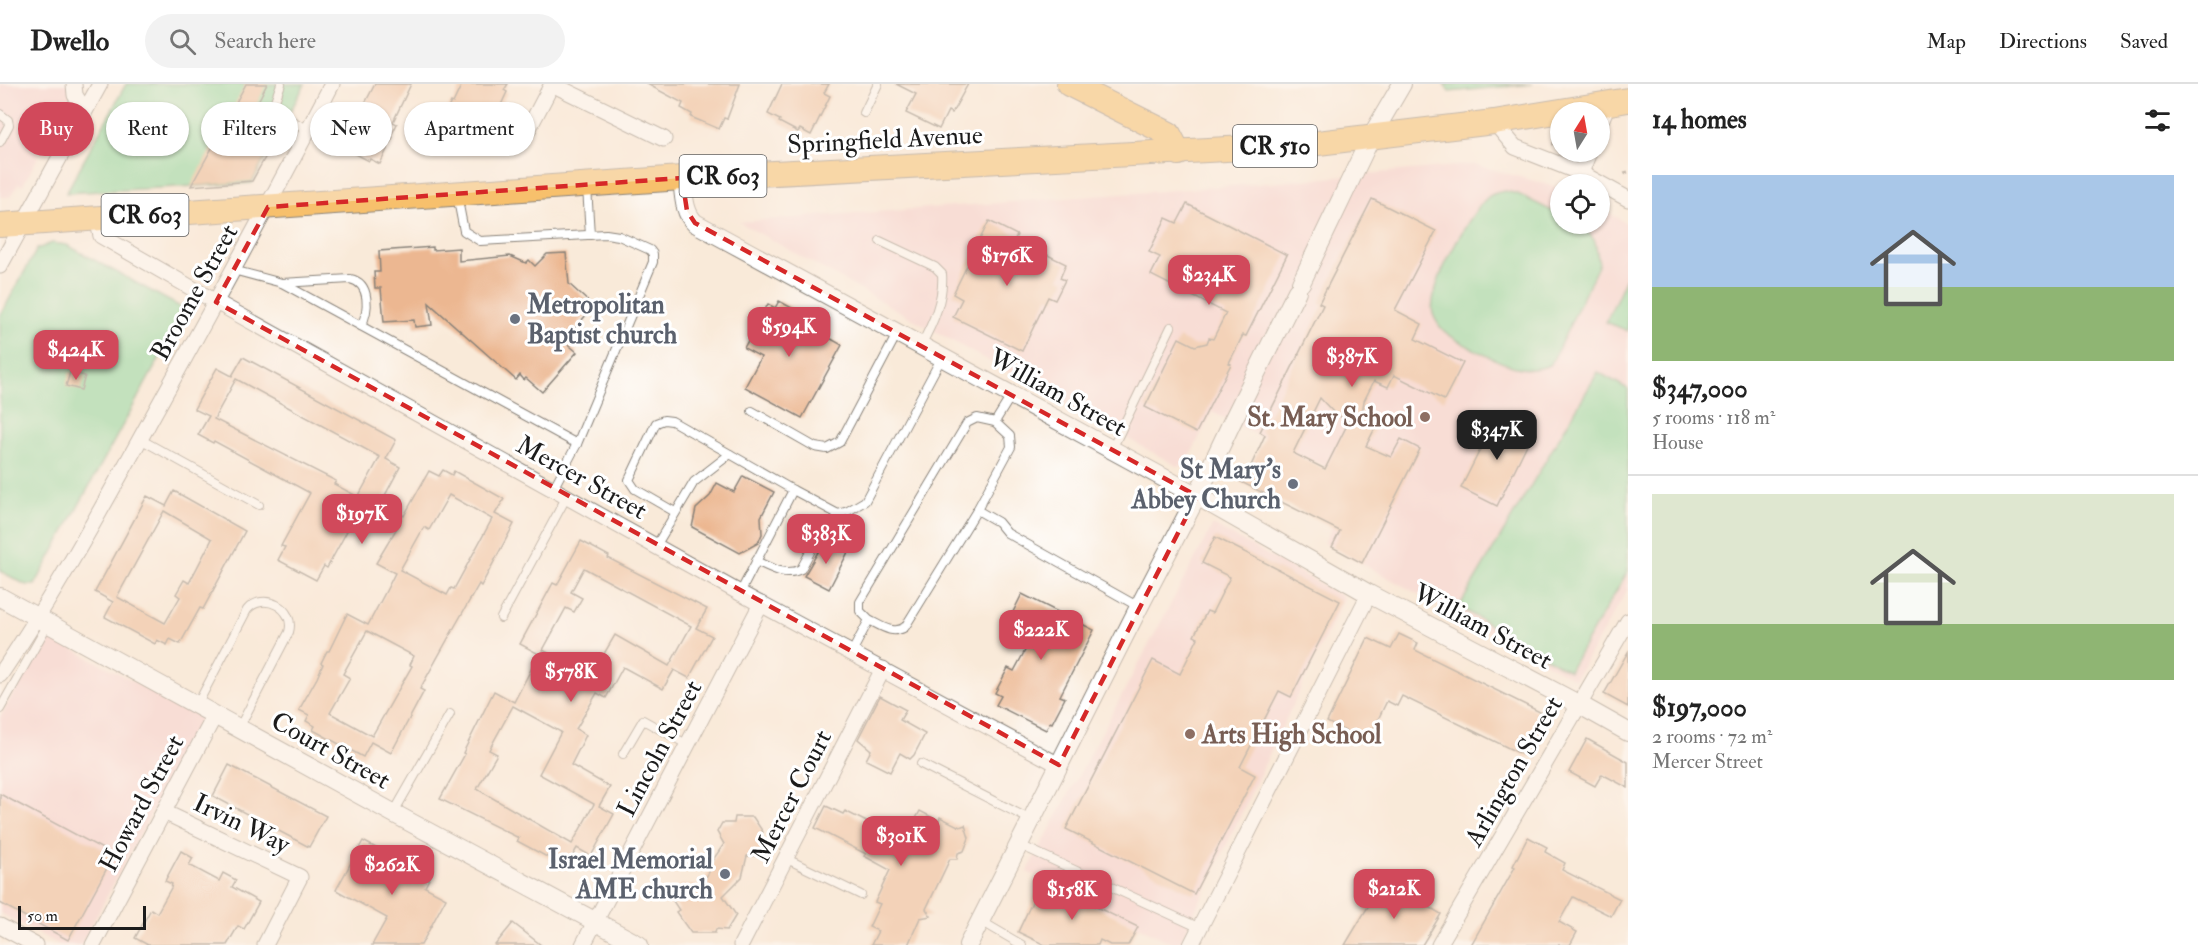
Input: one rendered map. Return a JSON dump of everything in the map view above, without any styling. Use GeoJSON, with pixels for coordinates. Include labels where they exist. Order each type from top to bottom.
{"type":"FeatureCollection","features":[{"type":"Feature","properties":{"kind":"main road"},"geometry":{"type":"LineString","coordinates":[[1069,84],[1097,94],[1170,134],[1179,153]]}},
{"type":"Feature","properties":{"kind":"main road","name":"Springfield Avenue"},"geometry":{"type":"LineString","coordinates":[[11,224],[682,178],[1300,145],[1612,110]]}},
{"type":"Feature","properties":{"kind":"street"},"geometry":{"type":"LineString","coordinates":[[74,84],[75,95],[79,102]]}},
{"type":"Feature","properties":{"kind":"street"},"geometry":{"type":"LineString","coordinates":[[90,102],[100,84]]}},
{"type":"Feature","properties":{"kind":"street","name":"Broome Street"},"geometry":{"type":"LineString","coordinates":[[0,675],[43,621],[268,207],[332,84]]}},
{"type":"Feature","properties":{"kind":"street"},"geometry":{"type":"LineString","coordinates":[[535,117],[552,84],[664,139]]}},
{"type":"Feature","properties":{"kind":"street"},"geometry":{"type":"LineString","coordinates":[[968,945],[1197,495],[1371,136],[1402,84]]}},
{"type":"Feature","properties":{"kind":"street"},"geometry":{"type":"LineString","coordinates":[[1494,122],[1515,147],[1581,173],[1628,199]]}},
{"type":"Feature","properties":{"kind":"street"},"geometry":{"type":"LineString","coordinates":[[0,266],[11,224],[56,156]]}},
{"type":"Feature","properties":{"kind":"street"},"geometry":{"type":"LineString","coordinates":[[1581,173],[1585,162]]}},
{"type":"Feature","properties":{"kind":"street","name":"William Street"},"geometry":{"type":"LineString","coordinates":[[682,178],[687,212],[694,223],[1197,495],[1369,594],[1628,732]]}},
{"type":"Feature","properties":{"kind":"street","name":"Mercer Street"},"geometry":{"type":"LineString","coordinates":[[97,218],[100,236],[216,302],[740,593],[1059,765]]}},
{"type":"Feature","properties":{"kind":"street"},"geometry":{"type":"LineString","coordinates":[[1191,945],[1369,594]]}},
{"type":"Feature","properties":{"kind":"street","name":"Court Street"},"geometry":{"type":"LineString","coordinates":[[0,597],[639,945]]}},
{"type":"Feature","properties":{"kind":"street","name":"Lincoln Street"},"geometry":{"type":"LineString","coordinates":[[583,945],[761,604]]}},
{"type":"Feature","properties":{"kind":"street","name":"Arlington Street"},"geometry":{"type":"LineString","coordinates":[[1439,945],[1628,621]]}},
{"type":"Feature","properties":{"kind":"street","name":"Mercer Court"},"geometry":{"type":"LineString","coordinates":[[741,945],[883,669]]}},
{"type":"Feature","properties":{"kind":"street","name":"Howard Street"},"geometry":{"type":"LineString","coordinates":[[93,945],[215,715]]}},
{"type":"Feature","properties":{"kind":"street","name":"Irvin Way"},"geometry":{"type":"LineString","coordinates":[[164,812],[300,878],[266,945]]}},
{"type":"Feature","properties":{"kind":"street"},"geometry":{"type":"LineString","coordinates":[[0,926],[35,945]]}},
{"type":"Feature","properties":{"kind":"lane"},"geometry":{"type":"LineString","coordinates":[[281,84],[272,110],[308,130]]}},
{"type":"Feature","properties":{"kind":"lane"},"geometry":{"type":"LineString","coordinates":[[864,113],[878,84]]}},
{"type":"Feature","properties":{"kind":"lane"},"geometry":{"type":"LineString","coordinates":[[0,142],[9,125],[8,120],[1,115]]}},
{"type":"Feature","properties":{"kind":"lane"},"geometry":{"type":"LineString","coordinates":[[587,185],[590,235]]}},
{"type":"Feature","properties":{"kind":"lane"},"geometry":{"type":"LineString","coordinates":[[457,194],[464,231],[480,242],[590,235],[619,236],[650,250],[654,259],[577,444],[560,493],[501,618]]}},
{"type":"Feature","properties":{"kind":"lane"},"geometry":{"type":"LineString","coordinates":[[880,241],[935,267],[942,274],[943,287],[930,327],[921,345]]}},
{"type":"Feature","properties":{"kind":"lane"},"geometry":{"type":"LineString","coordinates":[[233,270],[282,283],[577,444]]}},
{"type":"Feature","properties":{"kind":"lane"},"geometry":{"type":"LineString","coordinates":[[282,283],[350,279],[358,281],[366,298],[367,313],[361,326]]}},
{"type":"Feature","properties":{"kind":"lane"},"geometry":{"type":"LineString","coordinates":[[1111,450],[1171,327]]}},
{"type":"Feature","properties":{"kind":"lane"},"geometry":{"type":"LineString","coordinates":[[752,411],[815,447],[827,449],[840,442],[898,332]]}},
{"type":"Feature","properties":{"kind":"lane"},"geometry":{"type":"LineString","coordinates":[[675,512],[635,489],[629,480],[656,423],[664,420],[672,422],[838,514],[865,501],[942,357]]}},
{"type":"Feature","properties":{"kind":"lane"},"geometry":{"type":"LineString","coordinates":[[995,422],[1011,396]]}},
{"type":"Feature","properties":{"kind":"lane"},"geometry":{"type":"LineString","coordinates":[[977,418],[995,422],[1010,436],[1011,447],[977,510],[906,627],[894,631],[869,620],[860,611],[860,602],[967,423],[977,418]]}},
{"type":"Feature","properties":{"kind":"lane"},"geometry":{"type":"LineString","coordinates":[[140,440],[259,505]]}},
{"type":"Feature","properties":{"kind":"lane"},"geometry":{"type":"LineString","coordinates":[[656,546],[694,482],[730,454]]}},
{"type":"Feature","properties":{"kind":"lane"},"geometry":{"type":"LineString","coordinates":[[740,593],[793,490]]}},
{"type":"Feature","properties":{"kind":"lane"},"geometry":{"type":"LineString","coordinates":[[977,510],[998,522],[1007,533],[1139,607]]}},
{"type":"Feature","properties":{"kind":"lane"},"geometry":{"type":"LineString","coordinates":[[756,561],[780,572],[797,571],[801,568],[818,537],[830,530],[838,514]]}},
{"type":"Feature","properties":{"kind":"lane"},"geometry":{"type":"LineString","coordinates":[[197,705],[247,610],[252,604],[260,602],[277,605],[288,615],[289,632],[239,728]]}},
{"type":"Feature","properties":{"kind":"lane"},"geometry":{"type":"LineString","coordinates":[[852,652],[869,620]]}},
{"type":"Feature","properties":{"kind":"lane"},"geometry":{"type":"LineString","coordinates":[[0,709],[43,621]]}},
{"type":"Feature","properties":{"kind":"lane"},"geometry":{"type":"LineString","coordinates":[[393,813],[450,714]]}},
{"type":"Feature","properties":{"kind":"lane"},"geometry":{"type":"LineString","coordinates":[[623,753],[643,720],[688,745]]}},
{"type":"Feature","properties":{"kind":"lane"},"geometry":{"type":"LineString","coordinates":[[921,764],[1031,819]]}},
{"type":"Feature","properties":{"kind":"lane"},"geometry":{"type":"LineString","coordinates":[[1018,845],[1200,928]]}},
{"type":"Feature","properties":{"kind":"lane"},"geometry":{"type":"LineString","coordinates":[[786,858],[861,895]]}},
{"type":"Feature","properties":{"kind":"lane"},"geometry":{"type":"LineString","coordinates":[[980,920],[1022,945]]}},
{"type":"Feature","properties":{"kind":"highlighted area"},"geometry":{"type":"Polygon","coordinates":[[[682,178],[687,211],[695,223],[1197,496],[1059,765],[216,302],[268,207],[682,178]]]}},
{"type":"Feature","properties":{"kind":"shaded area"},"geometry":{"type":"Polygon","coordinates":[[[0,84],[77,84],[67,102],[18,102],[18,156],[39,156],[23,185],[18,184],[10,197],[0,197],[0,84]]]}},
{"type":"Feature","properties":{"kind":"shaded area","name":"St. Mary School"},"geometry":{"type":"Polygon","coordinates":[[[1476,165],[1550,185],[1550,234],[1610,234],[1610,213],[1628,224],[1628,589],[1575,679],[1324,543],[1355,479],[1282,448],[1212,412],[1185,466],[1177,466],[739,222],[1270,183],[1476,165]]]}},
{"type":"Feature","properties":{"kind":"shaded area","name":"Arts High School"},"geometry":{"type":"Polygon","coordinates":[[[1213,525],[1344,597],[1179,945],[1176,945],[1027,872],[1213,525]]]}},
{"type":"Feature","properties":{"kind":"shaded area"},"geometry":{"type":"Polygon","coordinates":[[[47,635],[202,718],[81,945],[60,945],[0,913],[0,717],[47,635]]]}},
{"type":"Feature","properties":{"kind":"green space"},"geometry":{"type":"Polygon","coordinates":[[[126,84],[305,84],[295,102],[201,102],[201,156],[266,156],[252,183],[66,193],[86,156],[94,156],[94,142],[106,120],[106,156],[189,156],[189,102],[116,102],[126,84]]]}},
{"type":"Feature","properties":{"kind":"green space"},"geometry":{"type":"Polygon","coordinates":[[[1444,84],[1533,84],[1449,92],[1444,84]]]}},
{"type":"Feature","properties":{"kind":"green space"},"geometry":{"type":"Polygon","coordinates":[[[1505,191],[1518,194],[1550,210],[1550,234],[1590,234],[1595,241],[1599,264],[1551,364],[1547,366],[1529,369],[1516,367],[1478,351],[1443,330],[1433,314],[1436,287],[1451,252],[1480,206],[1494,194],[1505,191]]]}},
{"type":"Feature","properties":{"kind":"green space"},"geometry":{"type":"Polygon","coordinates":[[[52,243],[67,245],[186,310],[35,585],[26,585],[0,571],[0,316],[37,249],[52,243]]]}},
{"type":"Feature","properties":{"kind":"green space"},"geometry":{"type":"Polygon","coordinates":[[[1628,273],[1628,331],[1606,322],[1628,273]]]}},
{"type":"Feature","properties":{"kind":"green space"},"geometry":{"type":"Polygon","coordinates":[[[1598,372],[1628,389],[1628,571],[1569,671],[1459,607],[1598,372]]]}},
{"type":"Feature","properties":{"kind":"building"},"geometry":{"type":"Polygon","coordinates":[[[246,84],[267,84],[258,102],[236,102],[246,84]]]}},
{"type":"Feature","properties":{"kind":"building"},"geometry":{"type":"Polygon","coordinates":[[[375,84],[411,84],[393,122],[397,124],[392,134],[392,102],[366,102],[375,84]]]}},
{"type":"Feature","properties":{"kind":"building"},"geometry":{"type":"Polygon","coordinates":[[[462,84],[508,84],[504,90],[507,92],[502,102],[453,102],[462,84]]]}},
{"type":"Feature","properties":{"kind":"building"},"geometry":{"type":"Polygon","coordinates":[[[647,84],[740,84],[727,119],[724,118],[719,129],[691,117],[692,114],[681,108],[683,103],[647,84]]]}},
{"type":"Feature","properties":{"kind":"building"},"geometry":{"type":"Polygon","coordinates":[[[782,84],[829,84],[824,93],[830,96],[811,135],[800,129],[798,132],[768,114],[782,84]]]}},
{"type":"Feature","properties":{"kind":"building"},"geometry":{"type":"Polygon","coordinates":[[[896,84],[968,84],[952,113],[948,111],[939,129],[906,113],[916,94],[896,84]]]}},
{"type":"Feature","properties":{"kind":"building"},"geometry":{"type":"Polygon","coordinates":[[[208,156],[266,156],[252,181],[191,186],[208,156]]]}},
{"type":"Feature","properties":{"kind":"building"},"geometry":{"type":"Polygon","coordinates":[[[359,156],[384,156],[380,164],[370,159],[369,161],[359,156]]]}},
{"type":"Feature","properties":{"kind":"building"},"geometry":{"type":"Polygon","coordinates":[[[1372,199],[1436,231],[1395,310],[1422,324],[1415,339],[1463,363],[1444,400],[1394,375],[1388,387],[1374,381],[1364,401],[1361,421],[1375,428],[1366,446],[1391,457],[1401,439],[1420,449],[1362,563],[1332,547],[1340,531],[1239,481],[1245,468],[1249,470],[1265,435],[1260,432],[1323,305],[1319,303],[1372,199]],[[1320,398],[1293,453],[1325,469],[1349,421],[1335,414],[1320,398]]]}},
{"type":"Feature","properties":{"kind":"building"},"geometry":{"type":"Polygon","coordinates":[[[1187,204],[1287,255],[1246,336],[1243,335],[1196,433],[1145,407],[1179,338],[1195,346],[1207,343],[1209,338],[1213,339],[1226,313],[1151,275],[1160,257],[1149,252],[1166,218],[1177,223],[1187,204]]]}},
{"type":"Feature","properties":{"kind":"building"},"geometry":{"type":"Polygon","coordinates":[[[989,221],[1017,235],[1015,239],[1066,264],[1060,278],[1065,280],[1055,300],[1048,297],[1022,351],[953,317],[962,299],[953,294],[989,221]]]}},
{"type":"Feature","properties":{"kind":"building","name":"Metropolitan Baptist church"},"geometry":{"type":"Polygon","coordinates":[[[433,247],[433,250],[459,248],[459,261],[510,256],[526,263],[529,260],[535,266],[547,254],[566,253],[569,284],[592,305],[564,341],[577,352],[542,392],[520,375],[516,380],[429,303],[432,325],[415,327],[414,320],[384,322],[381,288],[375,288],[374,272],[380,272],[379,251],[433,247]]]}},
{"type":"Feature","properties":{"kind":"building"},"geometry":{"type":"Polygon","coordinates":[[[779,301],[812,319],[808,326],[842,345],[802,418],[745,387],[761,357],[744,348],[768,304],[775,308],[779,301]]]}},
{"type":"Feature","properties":{"kind":"building"},"geometry":{"type":"Polygon","coordinates":[[[243,357],[396,440],[386,459],[400,467],[381,503],[404,516],[429,471],[439,476],[443,470],[452,475],[454,471],[504,499],[495,514],[514,524],[481,586],[479,584],[420,689],[424,691],[391,753],[371,742],[363,757],[313,730],[315,726],[306,721],[309,715],[299,710],[347,614],[368,625],[395,573],[376,563],[397,528],[375,514],[367,528],[353,520],[327,568],[324,566],[316,580],[278,560],[285,547],[281,546],[310,493],[214,441],[213,443],[198,435],[209,416],[194,409],[217,368],[232,376],[243,357]],[[236,379],[214,419],[336,481],[334,484],[358,497],[380,457],[236,379]],[[449,495],[429,530],[424,527],[400,570],[447,595],[451,588],[454,589],[492,519],[449,495]],[[367,631],[343,674],[350,678],[330,713],[372,736],[412,666],[410,665],[414,656],[367,631]]]}},
{"type":"Feature","properties":{"kind":"building"},"geometry":{"type":"Polygon","coordinates":[[[70,372],[85,376],[81,390],[66,386],[70,372]]]}},
{"type":"Feature","properties":{"kind":"building"},"geometry":{"type":"Polygon","coordinates":[[[1497,416],[1532,434],[1497,506],[1461,488],[1497,416]]]}},
{"type":"Feature","properties":{"kind":"building"},"geometry":{"type":"Polygon","coordinates":[[[743,476],[774,492],[761,517],[762,534],[758,543],[740,553],[692,527],[696,509],[710,496],[717,483],[734,492],[743,476]]]}},
{"type":"Feature","properties":{"kind":"building"},"geometry":{"type":"Polygon","coordinates":[[[174,491],[245,531],[203,609],[200,608],[180,644],[170,639],[167,645],[157,640],[155,644],[105,617],[113,602],[95,592],[147,496],[166,506],[174,491]],[[164,511],[117,597],[165,623],[180,597],[176,594],[184,580],[189,583],[212,539],[164,511]]]}},
{"type":"Feature","properties":{"kind":"building","name":"Arts High School"},"geometry":{"type":"Polygon","coordinates":[[[1215,537],[1340,601],[1291,697],[1279,691],[1240,767],[1255,775],[1194,894],[1066,829],[1153,660],[1180,674],[1198,638],[1194,636],[1207,611],[1212,613],[1230,577],[1202,563],[1215,537]]]}},
{"type":"Feature","properties":{"kind":"building"},"geometry":{"type":"Polygon","coordinates":[[[825,540],[848,552],[829,589],[804,576],[825,540]]]}},
{"type":"Feature","properties":{"kind":"building"},"geometry":{"type":"Polygon","coordinates":[[[581,541],[609,556],[608,558],[707,609],[696,628],[712,636],[689,678],[674,670],[663,689],[623,667],[606,698],[597,693],[576,729],[586,735],[571,765],[610,787],[599,806],[614,814],[591,856],[577,848],[566,867],[517,841],[519,838],[440,799],[465,754],[463,753],[494,691],[514,702],[539,654],[520,644],[553,583],[557,585],[581,541]],[[584,568],[571,592],[582,598],[574,612],[566,608],[543,650],[591,676],[615,635],[669,666],[691,626],[584,568]],[[513,706],[489,750],[497,754],[477,789],[572,844],[594,804],[539,774],[561,732],[513,706]]]}},
{"type":"Feature","properties":{"kind":"building"},"geometry":{"type":"Polygon","coordinates":[[[1022,594],[1094,630],[1060,696],[1065,698],[1046,730],[996,705],[1001,696],[995,693],[1008,668],[1014,671],[1028,645],[1003,632],[1022,594]]]}},
{"type":"Feature","properties":{"kind":"building"},"geometry":{"type":"Polygon","coordinates":[[[1399,634],[1418,643],[1415,650],[1548,716],[1529,758],[1402,696],[1397,706],[1387,701],[1367,742],[1327,722],[1368,638],[1391,649],[1399,634]]]}},
{"type":"Feature","properties":{"kind":"building"},"geometry":{"type":"Polygon","coordinates":[[[1628,652],[1628,707],[1604,694],[1628,652]]]}},
{"type":"Feature","properties":{"kind":"building"},"geometry":{"type":"Polygon","coordinates":[[[880,696],[906,710],[900,720],[925,734],[914,755],[910,759],[900,753],[890,772],[866,760],[871,750],[858,739],[880,696]]]}},
{"type":"Feature","properties":{"kind":"building"},"geometry":{"type":"Polygon","coordinates":[[[1587,739],[1628,762],[1628,788],[1602,774],[1595,786],[1569,772],[1587,739]]]}},
{"type":"Feature","properties":{"kind":"building"},"geometry":{"type":"Polygon","coordinates":[[[229,765],[326,816],[309,847],[213,796],[229,765]]]}},
{"type":"Feature","properties":{"kind":"building"},"geometry":{"type":"Polygon","coordinates":[[[0,794],[114,855],[68,940],[0,903],[0,794]]]}},
{"type":"Feature","properties":{"kind":"building"},"geometry":{"type":"Polygon","coordinates":[[[826,806],[843,814],[845,811],[904,841],[920,811],[939,821],[940,817],[960,827],[965,825],[969,838],[964,851],[958,853],[957,859],[950,859],[926,909],[931,916],[920,918],[908,945],[871,945],[878,931],[869,927],[880,904],[875,902],[890,870],[864,856],[866,854],[815,828],[826,806]]]}},
{"type":"Feature","properties":{"kind":"building","name":"Israel Memorial AME church"},"geometry":{"type":"Polygon","coordinates":[[[735,817],[753,817],[763,832],[758,836],[765,846],[760,856],[747,856],[742,877],[723,896],[736,915],[727,930],[716,929],[715,933],[691,933],[676,912],[679,910],[673,901],[681,885],[701,886],[712,861],[724,844],[717,832],[722,823],[734,823],[735,817]]]}},
{"type":"Feature","properties":{"kind":"building"},"geometry":{"type":"Polygon","coordinates":[[[1528,837],[1547,847],[1545,852],[1565,863],[1562,870],[1620,899],[1611,916],[1573,897],[1559,922],[1577,932],[1570,945],[1471,945],[1515,867],[1513,866],[1528,837]]]}},
{"type":"Feature","properties":{"kind":"building"},"geometry":{"type":"Polygon","coordinates":[[[363,841],[430,877],[425,887],[446,898],[421,945],[372,945],[387,918],[336,890],[363,841]]]}},
{"type":"Feature","properties":{"kind":"building"},"geometry":{"type":"Polygon","coordinates":[[[181,851],[193,858],[189,865],[219,881],[223,873],[236,880],[232,887],[259,902],[244,929],[238,926],[227,945],[148,945],[135,938],[151,909],[157,913],[171,888],[172,884],[165,881],[181,851]]]}},
{"type":"Feature","properties":{"kind":"building"},"geometry":{"type":"Polygon","coordinates":[[[1384,880],[1441,914],[1422,945],[1345,945],[1384,880]]]}},
{"type":"Feature","properties":{"kind":"building"},"geometry":{"type":"Polygon","coordinates":[[[1042,881],[1138,927],[1128,945],[1110,945],[1100,940],[1098,945],[1045,945],[1018,932],[1042,881]]]}},
{"type":"Feature","properties":{"kind":"building"},"geometry":{"type":"Polygon","coordinates":[[[513,923],[541,945],[495,945],[513,923]]]}},
{"type":"Feature","properties":{"kind":"place","name":"Metropolitan Baptist church"},"geometry":{"type":"Point","coordinates":[515,319]}},
{"type":"Feature","properties":{"kind":"place","name":"St. Mary School"},"geometry":{"type":"Point","coordinates":[1425,417]}},
{"type":"Feature","properties":{"kind":"place","name":"St Mary's Abbey Church"},"geometry":{"type":"Point","coordinates":[1293,484]}},
{"type":"Feature","properties":{"kind":"place","name":"Arts High School"},"geometry":{"type":"Point","coordinates":[1190,734]}},
{"type":"Feature","properties":{"kind":"place","name":"Israel Memorial AME church"},"geometry":{"type":"Point","coordinates":[725,874]}}]}
